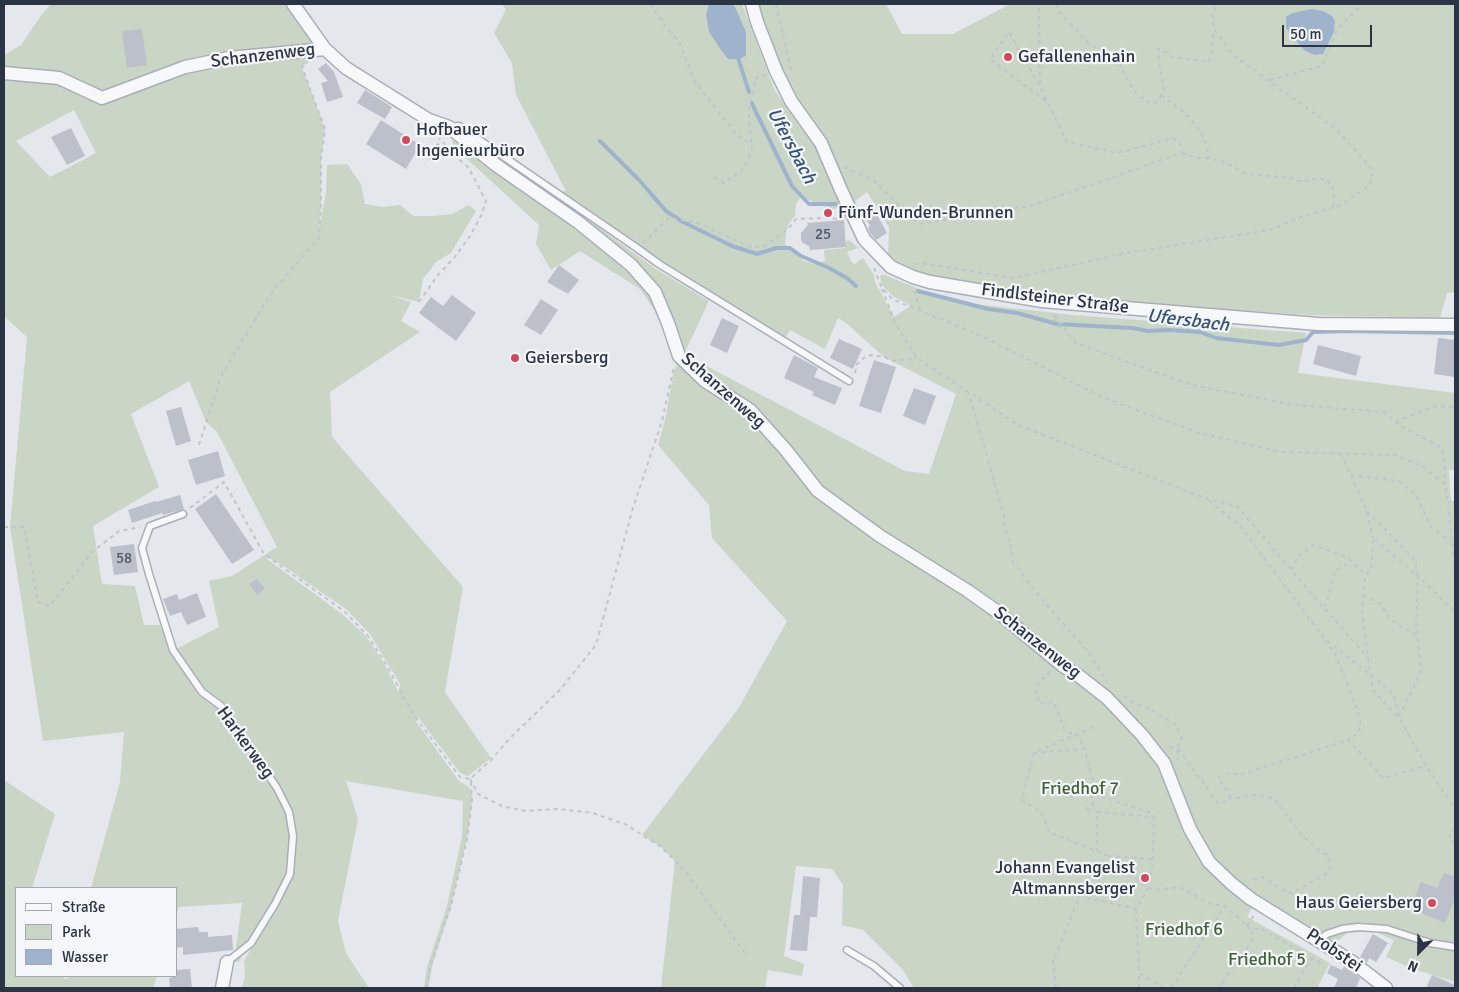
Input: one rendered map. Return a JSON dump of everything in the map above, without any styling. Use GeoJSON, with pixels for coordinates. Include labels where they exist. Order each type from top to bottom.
{"type":"FeatureCollection","features":[{"type":"Feature","properties":{"kind":"street"},"geometry":{"type":"LineString","coordinates":[[293,4],[325,49]]}},
{"type":"Feature","properties":{"kind":"street","name":"Findlsteiner Straße"},"geometry":{"type":"LineString","coordinates":[[752,4],[757,22],[791,101],[821,143],[864,239],[891,267],[930,282],[1042,301],[1318,324],[1455,325]]}},
{"type":"Feature","properties":{"kind":"street","name":"Schanzenweg"},"geometry":{"type":"LineString","coordinates":[[4,73],[59,78],[102,98],[185,67],[229,58],[325,49],[346,68],[429,120],[449,127],[496,165],[578,222],[631,266],[654,292],[668,323],[679,356],[706,380],[750,410],[785,449],[818,491],[880,536],[968,591],[999,613],[1106,698],[1142,735],[1164,763],[1190,829],[1209,862]]}},
{"type":"Feature","properties":{"kind":"street","name":"Probstei"},"geometry":{"type":"LineString","coordinates":[[1209,862],[1251,899],[1351,961],[1386,988]]}},
{"type":"Feature","properties":{"kind":"street"},"geometry":{"type":"LineString","coordinates":[[222,988],[227,962]]}},
{"type":"Feature","properties":{"kind":"lane"},"geometry":{"type":"LineString","coordinates":[[449,127],[460,126],[659,264],[848,381]]}},
{"type":"Feature","properties":{"kind":"lane"},"geometry":{"type":"LineString","coordinates":[[150,526],[183,514]]}},
{"type":"Feature","properties":{"kind":"lane","name":"Harkerweg"},"geometry":{"type":"LineString","coordinates":[[150,526],[142,548],[173,650],[202,692],[221,706],[277,788],[289,812],[293,836],[290,874],[275,904],[251,943],[227,962]]}},
{"type":"Feature","properties":{"kind":"lane"},"geometry":{"type":"LineString","coordinates":[[1318,940],[1342,928],[1358,927],[1387,929],[1430,943],[1455,947]]}},
{"type":"Feature","properties":{"kind":"lane"},"geometry":{"type":"LineString","coordinates":[[847,950],[874,966],[900,988]]}},
{"type":"Feature","properties":{"kind":"path"},"geometry":{"type":"LineString","coordinates":[[650,4],[666,27],[680,42],[695,82],[737,135],[751,144]]}},
{"type":"Feature","properties":{"kind":"path"},"geometry":{"type":"LineString","coordinates":[[714,176],[724,183],[741,171],[752,150],[749,106],[757,77],[761,75],[781,80],[791,74],[776,4]]}},
{"type":"Feature","properties":{"kind":"path"},"geometry":{"type":"LineString","coordinates":[[1040,87],[1039,8],[1042,4]]}},
{"type":"Feature","properties":{"kind":"path"},"geometry":{"type":"LineString","coordinates":[[1057,4],[1058,10],[1089,44],[1107,52],[1121,65],[1126,78],[1137,94],[1146,101],[1155,103],[1164,88],[1158,49],[1163,50],[1172,57],[1209,62],[1215,30],[1212,15],[1218,4]]}},
{"type":"Feature","properties":{"kind":"path"},"geometry":{"type":"LineString","coordinates":[[1270,80],[1322,66],[1338,28],[1363,4]]}},
{"type":"Feature","properties":{"kind":"path"},"geometry":{"type":"LineString","coordinates":[[914,264],[922,263],[1013,278],[1126,253],[1270,230],[1301,217],[1341,205],[1370,185],[1373,170],[1336,128],[1233,55],[1215,30]]}},
{"type":"Feature","properties":{"kind":"path"},"geometry":{"type":"LineString","coordinates":[[1047,102],[990,59],[1009,32],[1040,87],[1067,142],[1118,153],[1173,138],[1180,144],[1182,153]]}},
{"type":"Feature","properties":{"kind":"path"},"geometry":{"type":"LineString","coordinates":[[199,444],[222,376],[269,296],[318,238],[321,205],[320,159],[325,129],[302,66],[325,49]]}},
{"type":"Feature","properties":{"kind":"path"},"geometry":{"type":"LineString","coordinates":[[1161,95],[1185,113],[1200,130],[1209,158]]}},
{"type":"Feature","properties":{"kind":"path"},"geometry":{"type":"LineString","coordinates":[[418,302],[438,274],[454,258],[470,236],[481,216],[486,201],[469,168],[445,145],[429,120]]}},
{"type":"Feature","properties":{"kind":"path"},"geometry":{"type":"LineString","coordinates":[[827,160],[873,180],[918,224],[1030,206],[1182,153],[1196,158],[1209,158],[1224,162],[1246,174],[1291,178],[1301,182],[1312,179],[1326,179],[1332,185],[1334,191],[1334,207]]}},
{"type":"Feature","properties":{"kind":"path"},"geometry":{"type":"LineString","coordinates":[[638,248],[669,218],[695,222],[751,247],[765,246],[788,229],[796,219],[842,219]]}},
{"type":"Feature","properties":{"kind":"path"},"geometry":{"type":"LineString","coordinates":[[870,262],[877,274],[896,325],[917,358],[1018,425],[1207,499],[1236,506],[1368,658]]}},
{"type":"Feature","properties":{"kind":"path"},"geometry":{"type":"LineString","coordinates":[[913,277],[914,295],[920,310]]}},
{"type":"Feature","properties":{"kind":"path"},"geometry":{"type":"LineString","coordinates":[[881,286],[892,298],[986,338],[1102,397],[1199,433],[1281,452],[1395,456],[1422,466],[1445,484]]}},
{"type":"Feature","properties":{"kind":"path"},"geometry":{"type":"LineString","coordinates":[[1042,301],[1076,343],[1191,386],[1295,406],[1384,412],[1399,425],[1442,448],[1455,571]]}},
{"type":"Feature","properties":{"kind":"path"},"geometry":{"type":"LineString","coordinates":[[1056,318],[1055,322],[1059,327],[1064,328]]}},
{"type":"Feature","properties":{"kind":"path"},"geometry":{"type":"LineString","coordinates":[[470,779],[559,692],[596,645],[632,511],[662,421],[674,370],[676,347]]}},
{"type":"Feature","properties":{"kind":"path"},"geometry":{"type":"LineString","coordinates":[[848,381],[855,374],[857,364],[865,357],[871,355],[894,361],[917,358]]}},
{"type":"Feature","properties":{"kind":"path"},"geometry":{"type":"LineString","coordinates":[[968,391],[1005,519],[1004,523],[1013,562],[1089,653],[1111,688]]}},
{"type":"Feature","properties":{"kind":"path"},"geometry":{"type":"LineString","coordinates":[[1399,425],[1397,420],[1436,406],[1455,407]]}},
{"type":"Feature","properties":{"kind":"path"},"geometry":{"type":"LineString","coordinates":[[1341,454],[1367,511],[1373,538],[1372,564],[1364,579],[1362,609],[1373,690],[1399,717]]}},
{"type":"Feature","properties":{"kind":"path"},"geometry":{"type":"LineString","coordinates":[[1351,475],[1399,481],[1416,495],[1431,527],[1452,542]]}},
{"type":"Feature","properties":{"kind":"path"},"geometry":{"type":"LineString","coordinates":[[183,514],[224,482],[264,554],[344,611],[368,636],[386,664],[413,714],[460,777],[470,779]]}},
{"type":"Feature","properties":{"kind":"path"},"geometry":{"type":"LineString","coordinates":[[1448,503],[1455,498]]}},
{"type":"Feature","properties":{"kind":"path"},"geometry":{"type":"LineString","coordinates":[[1207,499],[1241,527],[1335,654],[1357,710],[1361,726],[1358,733],[1348,740],[1240,775],[1228,773],[1218,778],[1230,795],[1229,797]]}},
{"type":"Feature","properties":{"kind":"path"},"geometry":{"type":"LineString","coordinates":[[1367,511],[1415,560],[1418,576],[1416,624],[1421,672],[1399,717]]}},
{"type":"Feature","properties":{"kind":"path"},"geometry":{"type":"LineString","coordinates":[[4,527],[24,527],[38,602],[50,606],[91,552],[119,531],[150,526]]}},
{"type":"Feature","properties":{"kind":"path"},"geometry":{"type":"LineString","coordinates":[[1373,538],[1418,576],[1455,612]]}},
{"type":"Feature","properties":{"kind":"path"},"geometry":{"type":"LineString","coordinates":[[1291,570],[1299,556],[1314,545],[1347,557],[1366,575]]}},
{"type":"Feature","properties":{"kind":"path"},"geometry":{"type":"LineString","coordinates":[[1324,608],[1327,603],[1332,576],[1339,568],[1352,562]]}},
{"type":"Feature","properties":{"kind":"path"},"geometry":{"type":"LineString","coordinates":[[1363,595],[1380,604],[1390,618],[1402,628],[1417,635]]}},
{"type":"Feature","properties":{"kind":"path"},"geometry":{"type":"LineString","coordinates":[[1323,637],[1393,693],[1399,717],[1426,766],[1455,810]]}},
{"type":"Feature","properties":{"kind":"path"},"geometry":{"type":"LineString","coordinates":[[1058,661],[1035,688],[1040,704],[1054,702],[1066,732],[1077,735],[1086,749],[1096,795]]}},
{"type":"Feature","properties":{"kind":"path"},"geometry":{"type":"LineString","coordinates":[[1118,693],[1132,702],[1150,708],[1176,725],[1182,739],[1177,747],[1178,766]]}},
{"type":"Feature","properties":{"kind":"path"},"geometry":{"type":"LineString","coordinates":[[1034,753],[1094,727]]}},
{"type":"Feature","properties":{"kind":"path"},"geometry":{"type":"LineString","coordinates":[[1348,740],[1383,778],[1426,766]]}},
{"type":"Feature","properties":{"kind":"path"},"geometry":{"type":"LineString","coordinates":[[1152,747],[1177,747]]}},
{"type":"Feature","properties":{"kind":"path"},"geometry":{"type":"LineString","coordinates":[[1177,747],[1218,803],[1226,801],[1229,797]]}},
{"type":"Feature","properties":{"kind":"path"},"geometry":{"type":"LineString","coordinates":[[1034,753],[1086,749]]}},
{"type":"Feature","properties":{"kind":"path"},"geometry":{"type":"LineString","coordinates":[[1034,753],[1022,800],[1041,812],[1049,832],[1108,856],[1148,888],[1156,890],[1180,887],[1210,904],[1225,906],[1252,930],[1252,941],[1218,988]]}},
{"type":"Feature","properties":{"kind":"path"},"geometry":{"type":"LineString","coordinates":[[470,779],[478,794],[502,806],[525,812],[558,809],[593,813],[627,825],[660,846],[685,871],[745,952]]}},
{"type":"Feature","properties":{"kind":"path"},"geometry":{"type":"LineString","coordinates":[[427,988],[430,967],[451,906],[467,839],[472,802],[470,779]]}},
{"type":"Feature","properties":{"kind":"path"},"geometry":{"type":"LineString","coordinates":[[1091,793],[1095,812],[1097,851]]}},
{"type":"Feature","properties":{"kind":"path"},"geometry":{"type":"LineString","coordinates":[[1070,796],[1091,793],[1151,813],[1154,816]]}},
{"type":"Feature","properties":{"kind":"path"},"geometry":{"type":"LineString","coordinates":[[1229,797],[1233,799],[1254,795],[1273,798],[1302,836],[1326,854],[1332,866],[1326,874],[1292,893],[1288,893],[1262,877],[1252,880],[1240,890]]}},
{"type":"Feature","properties":{"kind":"path"},"geometry":{"type":"LineString","coordinates":[[1086,808],[1095,812],[1154,816]]}},
{"type":"Feature","properties":{"kind":"path"},"geometry":{"type":"LineString","coordinates":[[1139,988],[1136,909],[1148,888],[1153,858],[1154,816]]}},
{"type":"Feature","properties":{"kind":"path"},"geometry":{"type":"LineString","coordinates":[[1455,828],[1449,835],[1455,847]]}},
{"type":"Feature","properties":{"kind":"path"},"geometry":{"type":"LineString","coordinates":[[1108,856],[1153,858]]}},
{"type":"Feature","properties":{"kind":"path"},"geometry":{"type":"LineString","coordinates":[[1056,988],[1053,961],[1080,896],[1136,909]]}},
{"type":"Feature","properties":{"kind":"path"},"geometry":{"type":"LineString","coordinates":[[1171,988],[1225,906]]}},
{"type":"Feature","properties":{"kind":"path"},"geometry":{"type":"LineString","coordinates":[[1252,930],[1260,928],[1324,965]]}},
{"type":"Feature","properties":{"kind":"path"},"geometry":{"type":"LineString","coordinates":[[1294,988],[1312,958]]}},
{"type":"Feature","properties":{"kind":"path"},"geometry":{"type":"LineString","coordinates":[[1139,973],[1164,988]]}},
{"type":"Feature","properties":{"kind":"path"},"geometry":{"type":"LineString","coordinates":[[1222,983],[1231,988]]}},
{"type":"Feature","properties":{"kind":"green space"},"geometry":{"type":"Polygon","coordinates":[[[51,4],[293,4],[325,49],[302,67],[325,129],[321,159],[319,230],[326,192],[327,165],[347,164],[361,184],[365,204],[383,207],[400,205],[413,216],[452,214],[469,205],[476,211],[451,253],[436,262],[423,279],[419,302],[389,295],[411,302],[401,321],[420,332],[330,392],[332,437],[463,587],[445,692],[491,758],[468,776],[460,773],[418,717],[415,720],[459,781],[469,787],[472,794],[467,839],[428,988],[424,988],[427,967],[447,906],[462,836],[463,801],[346,781],[358,819],[338,921],[346,953],[369,988],[242,988],[245,976],[244,961],[292,874],[291,811],[223,705],[204,690],[176,649],[219,627],[209,581],[232,576],[277,547],[217,432],[206,422],[189,381],[131,414],[159,487],[93,526],[102,584],[135,586],[144,625],[160,625],[171,651],[201,693],[220,708],[276,789],[287,813],[291,837],[288,873],[273,903],[257,926],[239,962],[234,962],[242,903],[179,907],[178,909],[178,887],[91,887],[120,782],[124,732],[43,741],[10,527],[27,337],[4,316],[4,55],[21,45],[51,4]],[[74,110],[16,141],[50,177],[96,153],[74,110]],[[266,556],[267,559],[342,614],[366,636],[385,665],[399,693],[400,684],[370,634],[346,609],[266,556]]]}},
{"type":"Feature","properties":{"kind":"green space"},"geometry":{"type":"Polygon","coordinates":[[[502,4],[709,4],[706,14],[728,59],[738,59],[735,7],[732,4],[742,4],[775,91],[817,146],[843,207],[832,209],[801,197],[796,204],[795,216],[789,223],[786,231],[785,244],[804,261],[814,264],[825,261],[824,250],[845,248],[847,240],[851,241],[858,248],[847,252],[852,263],[856,264],[863,258],[874,275],[875,282],[894,317],[910,306],[894,297],[882,285],[880,275],[885,275],[926,292],[975,304],[1073,315],[1306,333],[1298,373],[1455,393],[1455,470],[1449,470],[1451,501],[1455,501],[1455,982],[1413,969],[1386,957],[1394,940],[1373,931],[1347,933],[1329,948],[1253,906],[1247,917],[1330,963],[1317,988],[914,988],[903,970],[863,930],[842,925],[843,885],[832,869],[796,866],[784,956],[804,964],[802,976],[768,970],[765,988],[661,988],[675,861],[660,846],[642,835],[738,709],[787,621],[712,538],[709,505],[658,445],[665,420],[674,370],[684,353],[640,289],[580,251],[551,270],[536,244],[539,225],[454,147],[449,127],[459,126],[656,269],[709,301],[684,354],[905,471],[929,474],[956,394],[884,357],[838,318],[825,349],[790,330],[786,337],[767,328],[717,298],[558,191],[566,191],[516,95],[512,63],[494,33],[506,10],[502,4]]]}},
{"type":"Feature","properties":{"kind":"green space","name":"Gefallenenhain"},"geometry":{"type":"Polygon","coordinates":[[[757,4],[886,4],[902,34],[953,34],[1010,4],[1455,4],[1455,292],[1447,293],[1440,318],[1309,315],[1120,302],[979,286],[928,276],[910,269],[888,257],[889,227],[867,192],[851,204],[834,154],[818,127],[804,111],[785,81],[757,4]]]}},
{"type":"Feature","properties":{"kind":"green space"},"geometry":{"type":"Polygon","coordinates":[[[4,780],[55,814],[32,887],[15,887],[15,977],[64,977],[66,980],[68,977],[157,977],[153,988],[4,988],[4,780]]]}},
{"type":"Feature","properties":{"kind":"water"},"geometry":{"type":"Polygon","coordinates":[[[709,4],[732,4],[735,7],[746,32],[746,56],[739,59],[728,59],[721,50],[709,32],[706,14],[709,4]]]}},
{"type":"Feature","properties":{"kind":"water"},"geometry":{"type":"Polygon","coordinates":[[[1312,9],[1323,11],[1332,16],[1335,21],[1334,32],[1323,54],[1314,55],[1304,50],[1286,28],[1286,17],[1292,13],[1312,9]]]}},
{"type":"Feature","properties":{"kind":"building"},"geometry":{"type":"Polygon","coordinates":[[[142,29],[147,65],[127,68],[122,31],[142,29]]]}},
{"type":"Feature","properties":{"kind":"building"},"geometry":{"type":"Polygon","coordinates":[[[326,63],[334,72],[343,97],[327,102],[321,83],[328,81],[318,69],[326,63]]]}},
{"type":"Feature","properties":{"kind":"building"},"geometry":{"type":"Polygon","coordinates":[[[365,90],[392,107],[385,119],[357,103],[365,90]]]}},
{"type":"Feature","properties":{"kind":"building"},"geometry":{"type":"Polygon","coordinates":[[[381,120],[420,145],[406,169],[366,144],[381,120]]]}},
{"type":"Feature","properties":{"kind":"building"},"geometry":{"type":"Polygon","coordinates":[[[71,128],[85,156],[67,165],[51,137],[71,128]]]}},
{"type":"Feature","properties":{"kind":"building"},"geometry":{"type":"Polygon","coordinates":[[[438,143],[445,151],[432,162],[424,154],[438,143]]]}},
{"type":"Feature","properties":{"kind":"building"},"geometry":{"type":"Polygon","coordinates":[[[873,207],[887,233],[876,240],[868,228],[870,226],[863,213],[873,207]]]}},
{"type":"Feature","properties":{"kind":"building"},"geometry":{"type":"Polygon","coordinates":[[[844,220],[846,247],[810,250],[809,246],[801,240],[801,233],[808,225],[807,223],[844,220]]]}},
{"type":"Feature","properties":{"kind":"building"},"geometry":{"type":"Polygon","coordinates":[[[559,265],[579,280],[568,294],[547,282],[559,265]]]}},
{"type":"Feature","properties":{"kind":"building"},"geometry":{"type":"Polygon","coordinates":[[[452,295],[476,313],[456,341],[419,313],[431,297],[443,306],[452,295]]]}},
{"type":"Feature","properties":{"kind":"building"},"geometry":{"type":"Polygon","coordinates":[[[541,299],[558,310],[541,335],[524,325],[541,299]]]}},
{"type":"Feature","properties":{"kind":"building"},"geometry":{"type":"Polygon","coordinates":[[[722,318],[739,326],[727,353],[710,345],[722,318]]]}},
{"type":"Feature","properties":{"kind":"building"},"geometry":{"type":"Polygon","coordinates":[[[1438,338],[1455,340],[1455,377],[1434,374],[1438,338]]]}},
{"type":"Feature","properties":{"kind":"building"},"geometry":{"type":"Polygon","coordinates":[[[839,339],[862,349],[853,369],[830,358],[839,339]]]}},
{"type":"Feature","properties":{"kind":"building"},"geometry":{"type":"Polygon","coordinates":[[[1318,345],[1361,356],[1356,376],[1313,364],[1318,345]]]}},
{"type":"Feature","properties":{"kind":"building"},"geometry":{"type":"Polygon","coordinates":[[[794,355],[818,368],[814,377],[842,388],[835,405],[812,395],[814,392],[784,378],[794,355]]]}},
{"type":"Feature","properties":{"kind":"building"},"geometry":{"type":"Polygon","coordinates":[[[874,360],[896,367],[881,413],[859,406],[874,360]]]}},
{"type":"Feature","properties":{"kind":"building"},"geometry":{"type":"Polygon","coordinates":[[[914,388],[936,396],[925,425],[903,416],[914,388]]]}},
{"type":"Feature","properties":{"kind":"building"},"geometry":{"type":"Polygon","coordinates":[[[181,407],[191,441],[176,446],[166,411],[181,407]]]}},
{"type":"Feature","properties":{"kind":"building"},"geometry":{"type":"Polygon","coordinates":[[[218,451],[225,476],[196,485],[188,460],[218,451]]]}},
{"type":"Feature","properties":{"kind":"building"},"geometry":{"type":"Polygon","coordinates":[[[216,494],[254,550],[232,564],[195,509],[216,494]]]}},
{"type":"Feature","properties":{"kind":"building"},"geometry":{"type":"Polygon","coordinates":[[[180,495],[184,509],[163,515],[162,513],[132,523],[128,510],[180,495]]]}},
{"type":"Feature","properties":{"kind":"building"},"geometry":{"type":"Polygon","coordinates":[[[134,544],[138,572],[114,575],[110,547],[134,544]]]}},
{"type":"Feature","properties":{"kind":"building"},"geometry":{"type":"Polygon","coordinates":[[[257,579],[265,589],[257,595],[249,584],[257,579]]]}},
{"type":"Feature","properties":{"kind":"building"},"geometry":{"type":"Polygon","coordinates":[[[197,593],[206,617],[187,625],[181,612],[170,616],[163,599],[177,594],[179,600],[197,593]]]}},
{"type":"Feature","properties":{"kind":"building","name":"Haus Geiersberg"},"geometry":{"type":"Polygon","coordinates":[[[1444,873],[1455,877],[1455,898],[1445,923],[1410,908],[1421,882],[1437,888],[1444,873]]]}},
{"type":"Feature","properties":{"kind":"building"},"geometry":{"type":"Polygon","coordinates":[[[803,876],[820,878],[817,917],[810,917],[807,951],[790,950],[794,915],[800,915],[803,876]]]}},
{"type":"Feature","properties":{"kind":"building"},"geometry":{"type":"Polygon","coordinates":[[[198,927],[199,932],[208,932],[208,937],[232,935],[233,950],[183,955],[183,947],[178,948],[178,929],[198,927]]]}},
{"type":"Feature","properties":{"kind":"building"},"geometry":{"type":"Polygon","coordinates":[[[1373,934],[1388,943],[1376,962],[1369,958],[1367,963],[1360,957],[1373,934]]]}},
{"type":"Feature","properties":{"kind":"building"},"geometry":{"type":"Polygon","coordinates":[[[1331,965],[1342,970],[1344,966],[1360,978],[1356,988],[1334,988],[1338,979],[1327,973],[1331,965]]]}},
{"type":"Feature","properties":{"kind":"building"},"geometry":{"type":"Polygon","coordinates":[[[190,969],[192,988],[170,988],[169,978],[178,977],[178,970],[190,969]]]}},
{"type":"Feature","properties":{"kind":"building"},"geometry":{"type":"Polygon","coordinates":[[[1432,975],[1455,985],[1455,988],[1426,988],[1432,975]]]}},
{"type":"Feature","properties":{"kind":"waterway","name":"Ufersbach"},"geometry":{"type":"LineString","coordinates":[[737,55],[749,92]]}},
{"type":"Feature","properties":{"kind":"waterway","name":"Ufersbach"},"geometry":{"type":"LineString","coordinates":[[752,103],[792,186],[809,204],[836,204]]}},
{"type":"Feature","properties":{"kind":"waterway"},"geometry":{"type":"LineString","coordinates":[[600,141],[639,180],[666,211],[683,222],[732,246],[757,254],[776,248],[790,248],[801,256],[847,278],[856,286]]}},
{"type":"Feature","properties":{"kind":"waterway","name":"Ufersbach"},"geometry":{"type":"LineString","coordinates":[[918,291],[1057,324],[1132,328],[1148,331],[1200,332],[1216,338],[1279,345],[1306,340],[1313,332],[1455,333]]}},
{"type":"Feature","properties":{"kind":"place","name":"Gefallenenhain"},"geometry":{"type":"Point","coordinates":[1008,57]}},
{"type":"Feature","properties":{"kind":"place","name":"Hofbauer Ingenieurbüro"},"geometry":{"type":"Point","coordinates":[406,140]}},
{"type":"Feature","properties":{"kind":"place","name":"Fünf-Wunden-Brunnen"},"geometry":{"type":"Point","coordinates":[828,213]}},
{"type":"Feature","properties":{"kind":"place","name":"Geiersberg"},"geometry":{"type":"Point","coordinates":[515,358]}},
{"type":"Feature","properties":{"kind":"place","name":"Johann Evangelist Altmannsberger"},"geometry":{"type":"Point","coordinates":[1145,878]}},
{"type":"Feature","properties":{"kind":"place","name":"Haus Geiersberg"},"geometry":{"type":"Point","coordinates":[1432,903]}},
{"type":"Feature","properties":{"kind":"park label","name":"Friedhof 7"},"geometry":{"type":"Point","coordinates":[1080,789]}},
{"type":"Feature","properties":{"kind":"park label","name":"Friedhof 6"},"geometry":{"type":"Point","coordinates":[1184,930]}},
{"type":"Feature","properties":{"kind":"park label","name":"Friedhof 5"},"geometry":{"type":"Point","coordinates":[1267,960]}}]}
